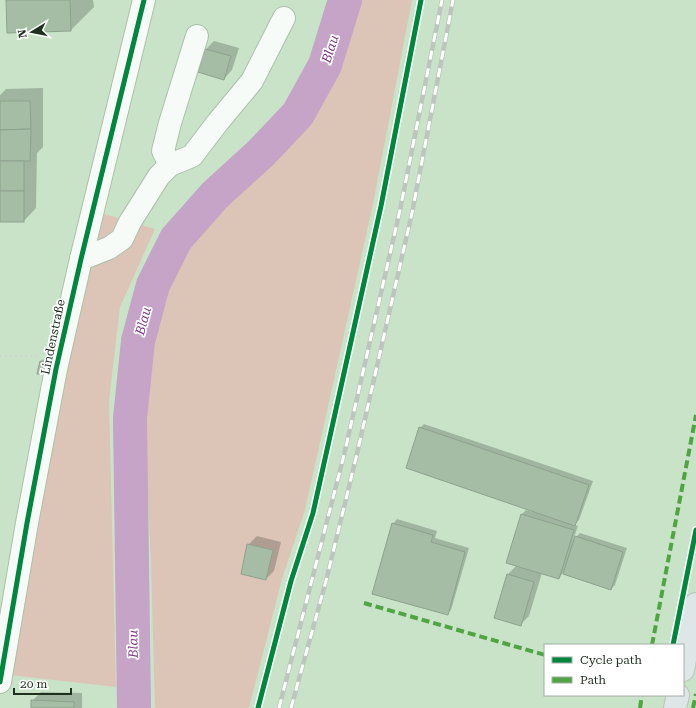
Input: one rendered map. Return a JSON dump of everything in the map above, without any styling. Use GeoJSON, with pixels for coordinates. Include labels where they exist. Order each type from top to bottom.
{"type":"FeatureCollection","features":[{"type":"Feature","properties":{"kind":"main road"},"geometry":{"type":"LineString","coordinates":[[684,665],[696,604]]}},
{"type":"Feature","properties":{"kind":"main road"},"geometry":{"type":"LineString","coordinates":[[675,708],[678,696]]}},
{"type":"Feature","properties":{"kind":"street","name":"Lindenstraße"},"geometry":{"type":"LineString","coordinates":[[0,682],[27,523],[56,369],[144,0]]}},
{"type":"Feature","properties":{"kind":"street"},"geometry":{"type":"LineString","coordinates":[[81,259],[109,248],[122,239],[130,222],[159,176],[170,164],[192,156],[252,81],[284,18]]}},
{"type":"Feature","properties":{"kind":"street"},"geometry":{"type":"LineString","coordinates":[[170,164],[163,151],[170,123],[197,36]]}},
{"type":"Feature","properties":{"kind":"path"},"geometry":{"type":"LineString","coordinates":[[0,356],[60,357]]}},
{"type":"Feature","properties":{"kind":"shaded area"},"geometry":{"type":"Polygon","coordinates":[[[357,0],[412,0],[373,204],[305,510],[282,579],[249,708],[155,708],[145,421],[149,348],[161,288],[182,247],[218,203],[299,131],[336,71],[357,0]]]}},
{"type":"Feature","properties":{"kind":"shaded area"},"geometry":{"type":"Polygon","coordinates":[[[101,213],[155,229],[120,307],[109,401],[116,687],[10,675],[38,508],[101,213]]]}},
{"type":"Feature","properties":{"kind":"building"},"geometry":{"type":"Polygon","coordinates":[[[6,0],[70,0],[71,31],[7,33],[6,0]]]}},
{"type":"Feature","properties":{"kind":"building"},"geometry":{"type":"Polygon","coordinates":[[[205,49],[231,56],[224,80],[198,72],[205,49]]]}},
{"type":"Feature","properties":{"kind":"building"},"geometry":{"type":"Polygon","coordinates":[[[0,101],[30,101],[31,129],[0,130],[0,101]]]}},
{"type":"Feature","properties":{"kind":"building"},"geometry":{"type":"Polygon","coordinates":[[[31,129],[30,161],[0,161],[0,130],[31,129]]]}},
{"type":"Feature","properties":{"kind":"building"},"geometry":{"type":"Polygon","coordinates":[[[0,161],[24,161],[24,191],[0,191],[0,161]]]}},
{"type":"Feature","properties":{"kind":"building"},"geometry":{"type":"Polygon","coordinates":[[[0,191],[24,191],[24,222],[0,222],[0,191]]]}},
{"type":"Feature","properties":{"kind":"building"},"geometry":{"type":"Polygon","coordinates":[[[40,361],[44,362],[42,374],[37,374],[40,361]]]}},
{"type":"Feature","properties":{"kind":"building"},"geometry":{"type":"Polygon","coordinates":[[[419,427],[589,485],[575,526],[406,468],[419,427]]]}},
{"type":"Feature","properties":{"kind":"building"},"geometry":{"type":"Polygon","coordinates":[[[521,514],[574,530],[559,579],[506,563],[521,514]]]}},
{"type":"Feature","properties":{"kind":"building"},"geometry":{"type":"Polygon","coordinates":[[[392,523],[433,535],[431,542],[465,552],[448,615],[372,594],[392,523]]]}},
{"type":"Feature","properties":{"kind":"building"},"geometry":{"type":"Polygon","coordinates":[[[575,536],[623,552],[611,590],[563,574],[575,536]]]}},
{"type":"Feature","properties":{"kind":"building"},"geometry":{"type":"Polygon","coordinates":[[[247,544],[273,550],[266,580],[241,574],[247,544]]]}},
{"type":"Feature","properties":{"kind":"building"},"geometry":{"type":"Polygon","coordinates":[[[507,574],[534,582],[521,626],[494,618],[507,574]]]}},
{"type":"Feature","properties":{"kind":"building"},"geometry":{"type":"Polygon","coordinates":[[[31,700],[74,702],[74,708],[31,708],[31,700]]]}},
{"type":"Feature","properties":{"kind":"waterway","name":"Blau"},"geometry":{"type":"LineString","coordinates":[[134,708],[130,418],[138,341],[153,285],[176,239],[215,195],[261,153],[298,114],[325,65],[345,0]]}},
{"type":"Feature","properties":{"kind":"railway"},"geometry":{"type":"LineString","coordinates":[[279,708],[344,455],[400,210],[442,0]]}},
{"type":"Feature","properties":{"kind":"railway"},"geometry":{"type":"LineString","coordinates":[[291,708],[326,581],[356,458],[412,213],[453,0]]}},
{"type":"Feature","properties":{"kind":"marked path"},"geometry":{"type":"LineString","coordinates":[[652,644],[696,415]]}},
{"type":"Feature","properties":{"kind":"marked path"},"geometry":{"type":"LineString","coordinates":[[364,603],[544,655]]}},
{"type":"Feature","properties":{"kind":"marked path"},"geometry":{"type":"LineString","coordinates":[[693,708],[696,694]]}},
{"type":"Feature","properties":{"kind":"marked path"},"geometry":{"type":"LineString","coordinates":[[640,708],[642,696]]}},
{"type":"Feature","properties":{"kind":"cycle path"},"geometry":{"type":"LineString","coordinates":[[0,682],[27,523],[56,369],[144,0]]}},
{"type":"Feature","properties":{"kind":"cycle path"},"geometry":{"type":"LineString","coordinates":[[258,708],[291,581],[313,513],[381,206],[421,0]]}},
{"type":"Feature","properties":{"kind":"cycle path"},"geometry":{"type":"LineString","coordinates":[[673,644],[696,530]]}}]}
